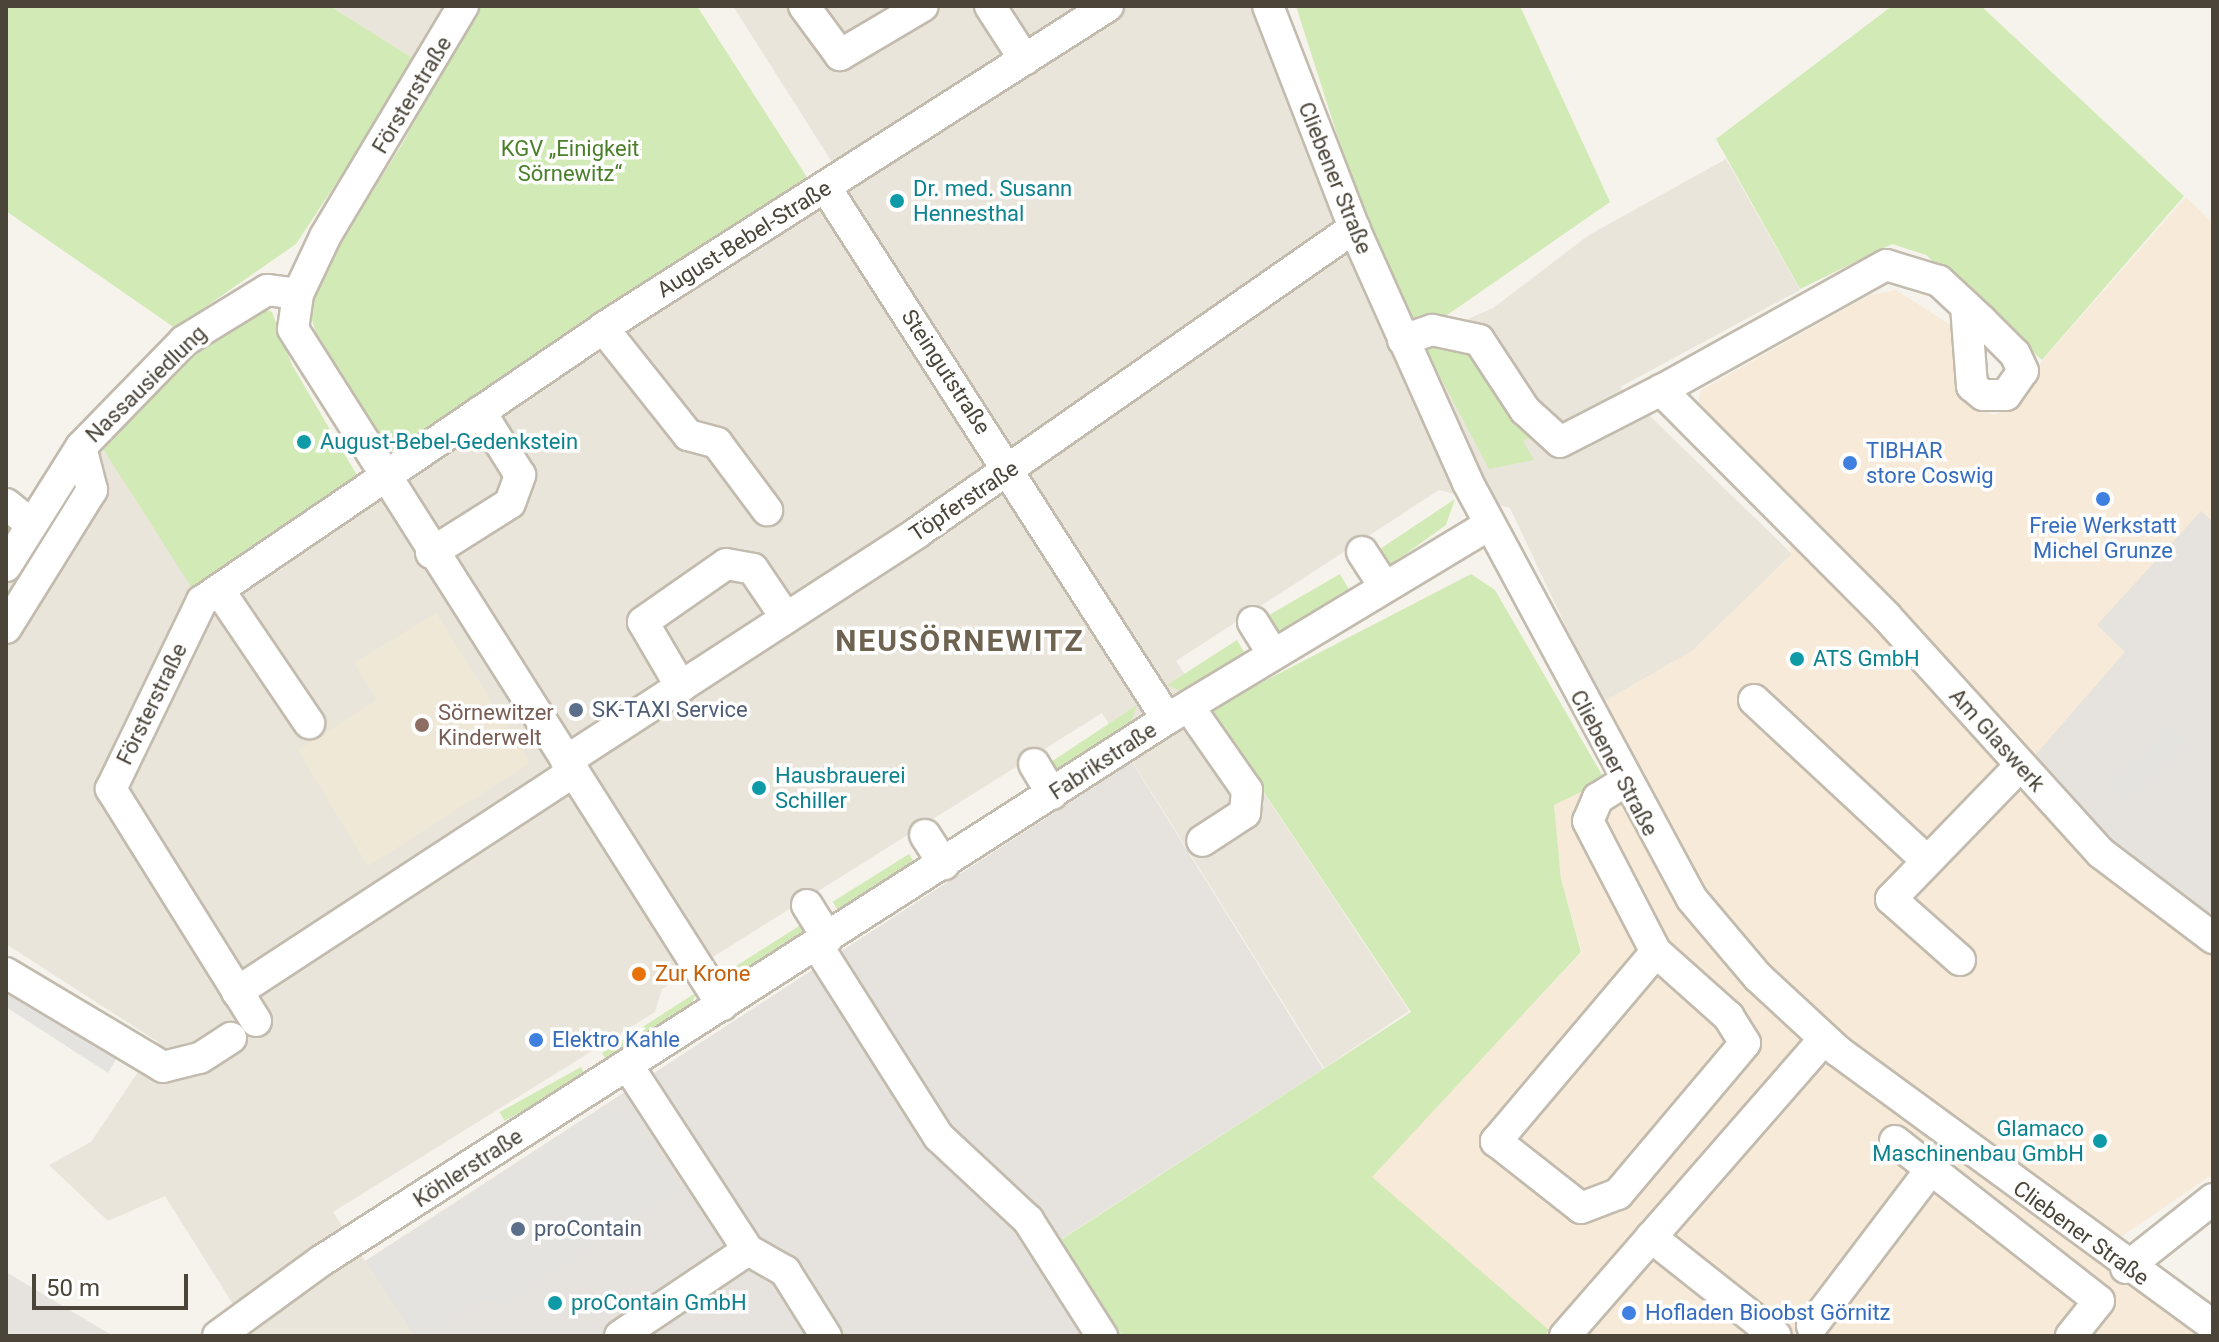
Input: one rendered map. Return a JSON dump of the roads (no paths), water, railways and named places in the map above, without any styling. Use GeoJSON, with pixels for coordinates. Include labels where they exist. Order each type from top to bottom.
{"type":"FeatureCollection","features":[{"type":"Feature","properties":{"kind":"street","name":"Försterstraße"},"geometry":{"type":"LineString","coordinates":[[463,6],[298,294],[293,329],[303,355],[722,1005]]}},
{"type":"Feature","properties":{"kind":"street"},"geometry":{"type":"LineString","coordinates":[[804,6],[840,55],[923,6]]}},
{"type":"Feature","properties":{"kind":"street"},"geometry":{"type":"LineString","coordinates":[[990,6],[1025,60]]}},
{"type":"Feature","properties":{"kind":"street","name":"August-Bebel-Straße"},"geometry":{"type":"LineString","coordinates":[[382,477],[603,328],[1108,6]]}},
{"type":"Feature","properties":{"kind":"street","name":"Cliebener Straße"},"geometry":{"type":"LineString","coordinates":[[1268,6],[1354,228],[1488,525],[1624,782],[1714,927],[1824,1039],[2126,1268],[2213,1325]]}},
{"type":"Feature","properties":{"kind":"street","name":"Steingutstraße"},"geometry":{"type":"LineString","coordinates":[[826,188],[1010,469],[1178,713],[1247,790],[1245,813],[1202,841]]}},
{"type":"Feature","properties":{"kind":"street","name":"Töpferstraße"},"geometry":{"type":"LineString","coordinates":[[569,766],[681,687],[1010,469],[1354,228]]}},
{"type":"Feature","properties":{"kind":"street"},"geometry":{"type":"LineString","coordinates":[[1403,340],[1453,332],[1479,340],[1525,410],[1560,442],[1661,390],[1868,269],[1916,269],[1966,306]]}},
{"type":"Feature","properties":{"kind":"street","name":"Nassausiedlung"},"geometry":{"type":"LineString","coordinates":[[6,566],[81,447],[174,351],[231,306],[267,290],[298,294]]}},
{"type":"Feature","properties":{"kind":"street"},"geometry":{"type":"LineString","coordinates":[[603,328],[688,435],[717,443],[767,510]]}},
{"type":"Feature","properties":{"kind":"street","name":"Am Glaswerk"},"geometry":{"type":"LineString","coordinates":[[1661,390],[1886,616],[2101,853],[2213,938]]}},
{"type":"Feature","properties":{"kind":"street"},"geometry":{"type":"LineString","coordinates":[[431,553],[510,503],[520,475],[480,411]]}},
{"type":"Feature","properties":{"kind":"street","name":"Nassausiedlung"},"geometry":{"type":"LineString","coordinates":[[6,628],[92,490],[81,447]]}},
{"type":"Feature","properties":{"kind":"street","name":"Försterstraße"},"geometry":{"type":"LineString","coordinates":[[6,973],[163,1067],[200,1058],[243,1030],[237,992],[111,789],[202,601],[382,477]]}},
{"type":"Feature","properties":{"kind":"street"},"geometry":{"type":"LineString","coordinates":[[6,504],[32,525]]}},
{"type":"Feature","properties":{"kind":"street","name":"Fabrikstraße"},"geometry":{"type":"LineString","coordinates":[[722,1005],[1178,713],[1488,525]]}},
{"type":"Feature","properties":{"kind":"street"},"geometry":{"type":"LineString","coordinates":[[1362,552],[1384,586]]}},
{"type":"Feature","properties":{"kind":"street"},"geometry":{"type":"LineString","coordinates":[[681,687],[643,622],[726,564],[753,569],[786,618]]}},
{"type":"Feature","properties":{"kind":"street"},"geometry":{"type":"LineString","coordinates":[[219,590],[309,723]]}},
{"type":"Feature","properties":{"kind":"street"},"geometry":{"type":"LineString","coordinates":[[1245,627],[1265,659]]}},
{"type":"Feature","properties":{"kind":"street"},"geometry":{"type":"LineString","coordinates":[[1754,700],[1927,861]]}},
{"type":"Feature","properties":{"kind":"street"},"geometry":{"type":"LineString","coordinates":[[1034,764],[1052,794]]}},
{"type":"Feature","properties":{"kind":"street"},"geometry":{"type":"LineString","coordinates":[[237,992],[569,766]]}},
{"type":"Feature","properties":{"kind":"street"},"geometry":{"type":"LineString","coordinates":[[1960,960],[1891,899],[2020,766]]}},
{"type":"Feature","properties":{"kind":"street"},"geometry":{"type":"LineString","coordinates":[[1624,782],[1598,798],[1588,821],[1656,952],[1729,1017],[1745,1043],[1618,1194],[1581,1208],[1496,1141],[1656,952]]}},
{"type":"Feature","properties":{"kind":"street"},"geometry":{"type":"LineString","coordinates":[[917,840],[936,869]]}},
{"type":"Feature","properties":{"kind":"street"},"geometry":{"type":"LineString","coordinates":[[817,902],[830,937],[939,1137],[1028,1220],[1102,1336]]}},
{"type":"Feature","properties":{"kind":"street","name":"Köhlerstraße"},"geometry":{"type":"LineString","coordinates":[[218,1336],[321,1261],[722,1005]]}},
{"type":"Feature","properties":{"kind":"street"},"geometry":{"type":"LineString","coordinates":[[1571,1334],[1651,1237],[1824,1039]]}},
{"type":"Feature","properties":{"kind":"street"},"geometry":{"type":"LineString","coordinates":[[628,1066],[748,1250],[785,1271],[826,1336]]}},
{"type":"Feature","properties":{"kind":"street"},"geometry":{"type":"LineString","coordinates":[[1895,1141],[2099,1301],[2071,1336]]}},
{"type":"Feature","properties":{"kind":"street"},"geometry":{"type":"LineString","coordinates":[[1967,1197],[1989,1167]]}},
{"type":"Feature","properties":{"kind":"street"},"geometry":{"type":"LineString","coordinates":[[1812,1326],[1931,1169]]}},
{"type":"Feature","properties":{"kind":"street"},"geometry":{"type":"LineString","coordinates":[[2126,1268],[2213,1199]]}},
{"type":"Feature","properties":{"kind":"street"},"geometry":{"type":"LineString","coordinates":[[1651,1237],[1776,1336]]}},
{"type":"Feature","properties":{"kind":"street"},"geometry":{"type":"LineString","coordinates":[[620,1336],[748,1250]]}},
{"type":"Feature","properties":{"kind":"place","name":"Dr. med. Susann Hennesthal"},"geometry":{"type":"Point","coordinates":[897,201]}},
{"type":"Feature","properties":{"kind":"place","name":"August-Bebel-Gedenkstein"},"geometry":{"type":"Point","coordinates":[304,442]}},
{"type":"Feature","properties":{"kind":"place","name":"TIBHAR store Coswig"},"geometry":{"type":"Point","coordinates":[1850,463]}},
{"type":"Feature","properties":{"kind":"place","name":"Freie Werkstatt Michel Grunze"},"geometry":{"type":"Point","coordinates":[2103,499]}},
{"type":"Feature","properties":{"kind":"place","name":"ATS GmbH"},"geometry":{"type":"Point","coordinates":[1797,659]}},
{"type":"Feature","properties":{"kind":"place","name":"SK-TAXI Service"},"geometry":{"type":"Point","coordinates":[576,710]}},
{"type":"Feature","properties":{"kind":"place","name":"Sörnewitzer Kinderwelt"},"geometry":{"type":"Point","coordinates":[422,725]}},
{"type":"Feature","properties":{"kind":"place","name":"Hausbrauerei Schiller"},"geometry":{"type":"Point","coordinates":[759,788]}},
{"type":"Feature","properties":{"kind":"place","name":"Zur Krone"},"geometry":{"type":"Point","coordinates":[639,974]}},
{"type":"Feature","properties":{"kind":"place","name":"Elektro Kahle"},"geometry":{"type":"Point","coordinates":[536,1040]}},
{"type":"Feature","properties":{"kind":"place","name":"Glamaco Maschinenbau GmbH"},"geometry":{"type":"Point","coordinates":[2100,1141]}},
{"type":"Feature","properties":{"kind":"place","name":"proContain"},"geometry":{"type":"Point","coordinates":[518,1229]}},
{"type":"Feature","properties":{"kind":"place","name":"proContain GmbH"},"geometry":{"type":"Point","coordinates":[555,1303]}},
{"type":"Feature","properties":{"kind":"place","name":"Hofladen Bioobst Görnitz"},"geometry":{"type":"Point","coordinates":[1629,1313]}},
{"type":"Feature","properties":{"kind":"district","name":"NEUSÖRNEWITZ"},"geometry":{"type":"Point","coordinates":[960,641]}},
{"type":"Feature","properties":{"kind":"park label","name":"KGV „Einigkeit Sörnewitz“"},"geometry":{"type":"Point","coordinates":[570,160]}}]}
